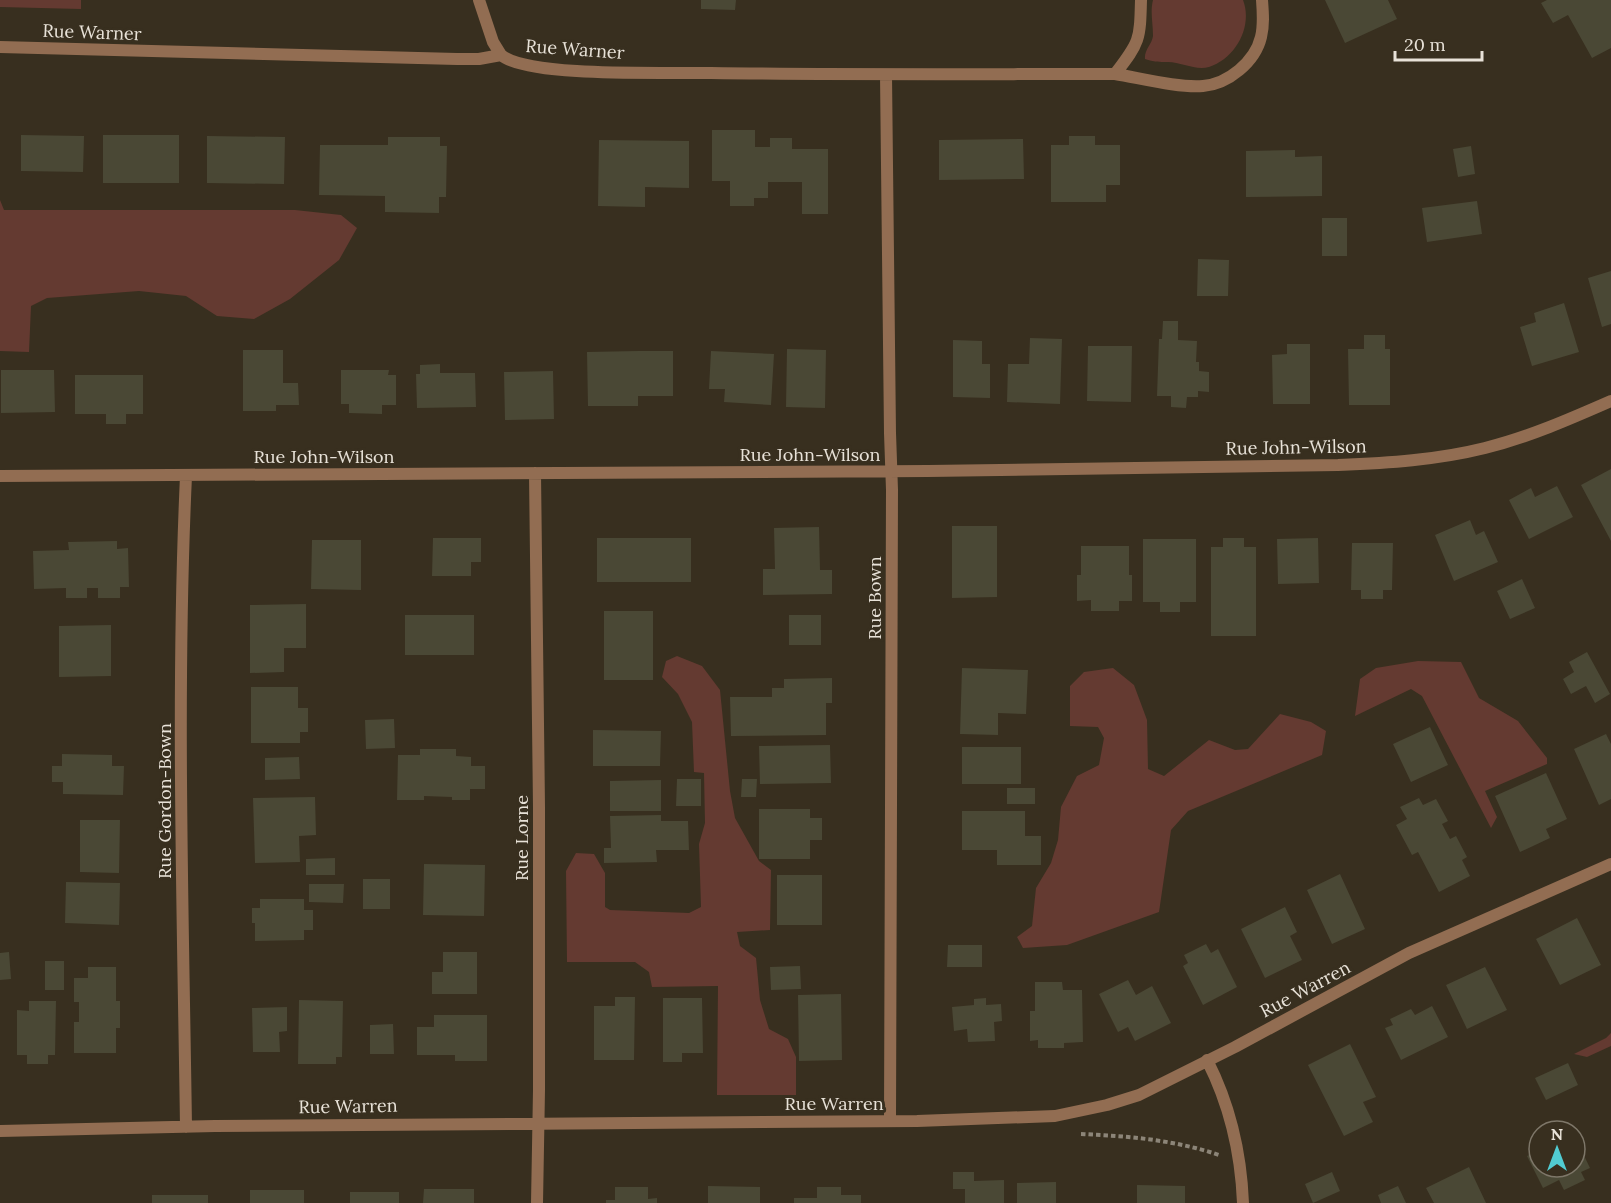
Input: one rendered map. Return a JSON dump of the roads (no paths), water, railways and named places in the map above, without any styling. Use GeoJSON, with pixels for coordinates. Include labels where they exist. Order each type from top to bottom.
{"type":"FeatureCollection","features":[{"type":"Feature","properties":{"kind":"street"},"geometry":{"type":"LineString","coordinates":[[479,0],[501,55]]}},
{"type":"Feature","properties":{"kind":"street"},"geometry":{"type":"LineString","coordinates":[[1115,74],[1138,40],[1141,0]]}},
{"type":"Feature","properties":{"kind":"street","name":"Rue Warner"},"geometry":{"type":"LineString","coordinates":[[0,47],[457,59],[479,59],[501,55],[519,64],[577,71],[886,75],[1115,74],[1204,86],[1224,80],[1241,69],[1253,54],[1261,39],[1264,20],[1262,0]]}},
{"type":"Feature","properties":{"kind":"street","name":"Rue Bown"},"geometry":{"type":"LineString","coordinates":[[886,75],[892,471],[890,1121]]}},
{"type":"Feature","properties":{"kind":"street","name":"Rue John-Wilson"},"geometry":{"type":"LineString","coordinates":[[0,476],[892,471],[1389,463],[1437,458],[1485,448],[1567,421],[1611,401]]}},
{"type":"Feature","properties":{"kind":"street","name":"Rue Lorne"},"geometry":{"type":"LineString","coordinates":[[535,473],[539,807],[537,1203]]}},
{"type":"Feature","properties":{"kind":"street","name":"Rue Gordon-Bown"},"geometry":{"type":"LineString","coordinates":[[186,476],[181,786],[186,1127]]}},
{"type":"Feature","properties":{"kind":"street","name":"Rue Warren"},"geometry":{"type":"LineString","coordinates":[[0,1131],[539,1122],[890,1121],[1025,1118],[1074,1113],[1139,1095],[1410,953],[1611,864]]}},
{"type":"Feature","properties":{"kind":"street"},"geometry":{"type":"LineString","coordinates":[[1207,1060],[1229,1111],[1240,1164],[1243,1203]]}}]}
